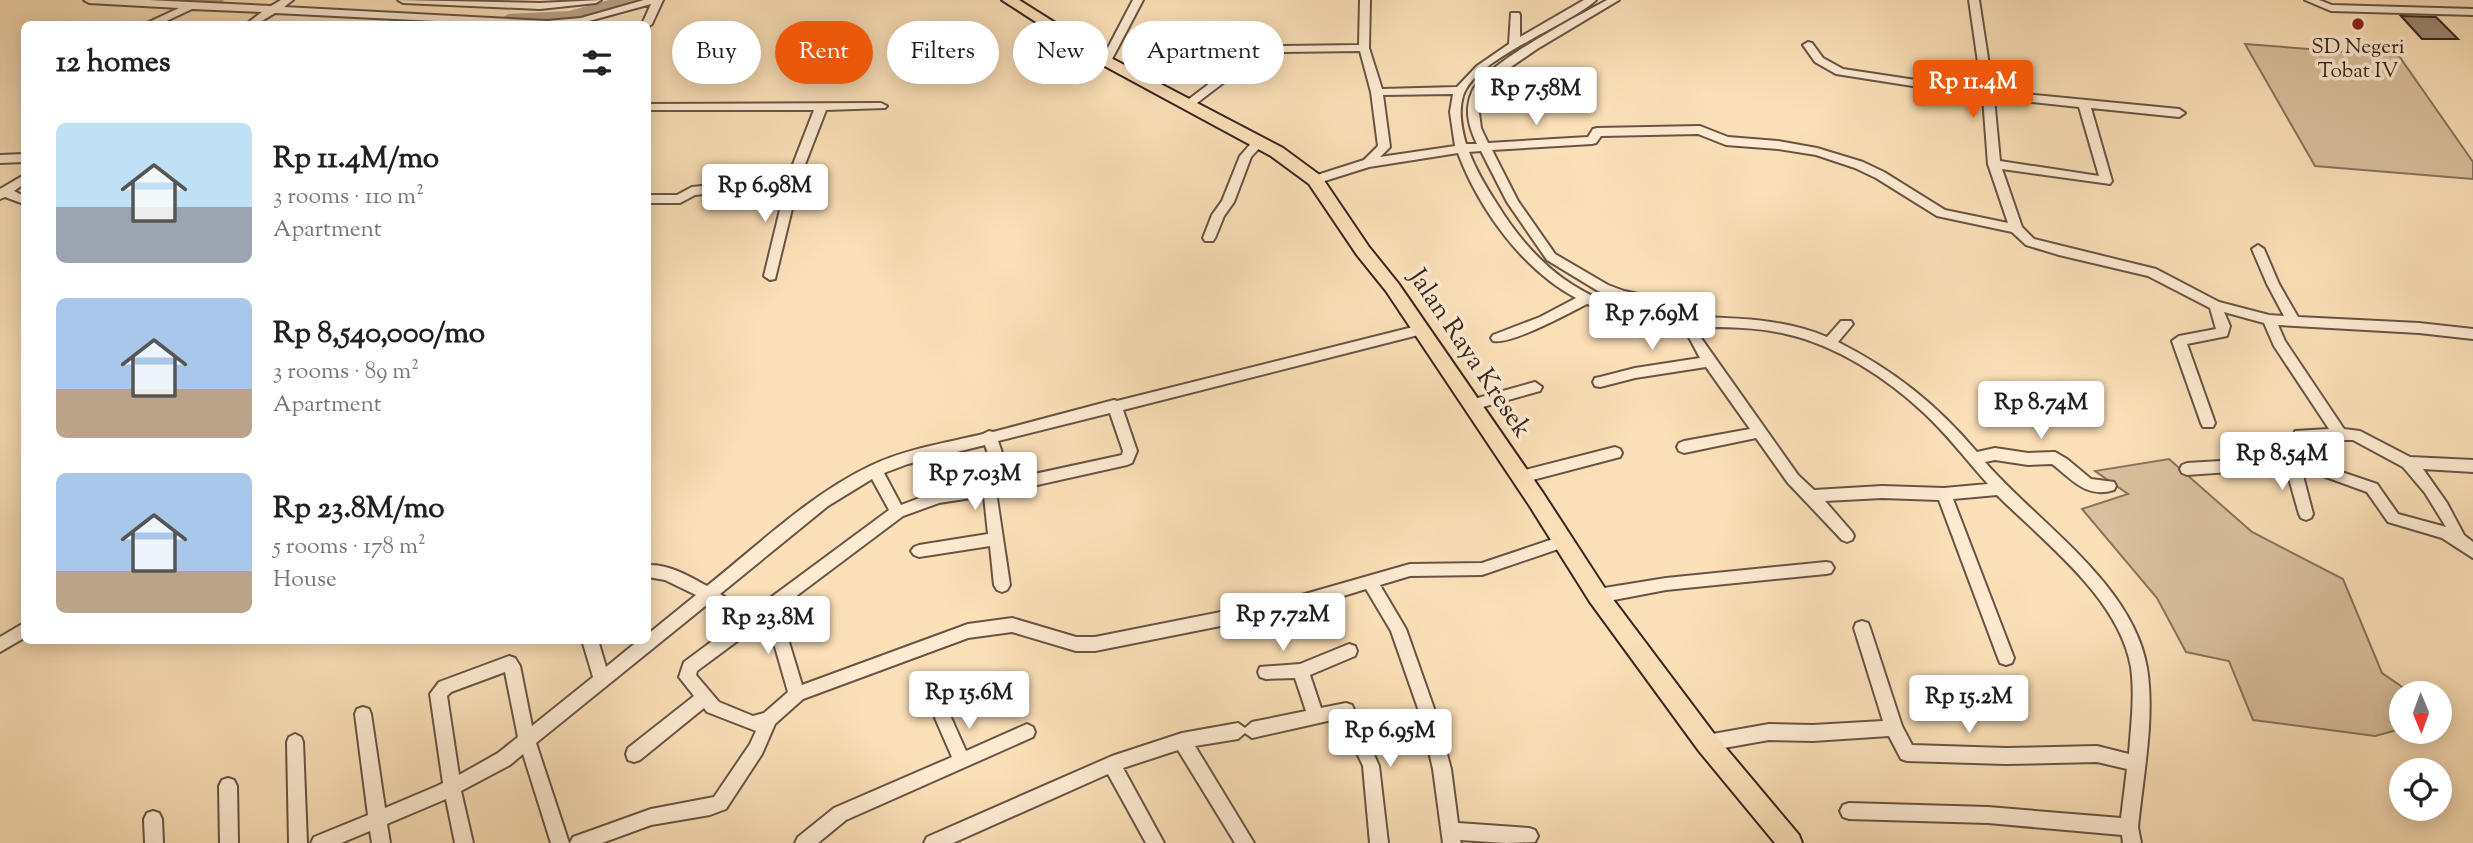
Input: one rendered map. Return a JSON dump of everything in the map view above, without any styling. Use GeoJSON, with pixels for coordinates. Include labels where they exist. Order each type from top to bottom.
{"type":"FeatureCollection","features":[{"type":"Feature","properties":{"kind":"main road","name":"Jalan Raya Kresek"},"geometry":{"type":"LineString","coordinates":[[1009,0],[1042,21]]}},
{"type":"Feature","properties":{"kind":"main road","name":"Jalan Raya Kresek"},"geometry":{"type":"LineString","coordinates":[[1108,62],[1277,152],[1315,180],[1421,330],[1598,596],[1707,743],[1790,843]]}},
{"type":"Feature","properties":{"kind":"street"},"geometry":{"type":"LineString","coordinates":[[89,0],[484,21]]}},
{"type":"Feature","properties":{"kind":"street"},"geometry":{"type":"LineString","coordinates":[[256,21],[288,0]]}},
{"type":"Feature","properties":{"kind":"street"},"geometry":{"type":"LineString","coordinates":[[403,0],[540,6],[596,0]]}},
{"type":"Feature","properties":{"kind":"street"},"geometry":{"type":"LineString","coordinates":[[582,21],[656,0]]}},
{"type":"Feature","properties":{"kind":"street"},"geometry":{"type":"LineString","coordinates":[[648,21],[656,0]]}},
{"type":"Feature","properties":{"kind":"street"},"geometry":{"type":"LineString","coordinates":[[1108,57],[1138,0]]}},
{"type":"Feature","properties":{"kind":"street"},"geometry":{"type":"LineString","coordinates":[[1365,0],[1364,48],[1377,92],[1384,147],[1368,163]]}},
{"type":"Feature","properties":{"kind":"street"},"geometry":{"type":"LineString","coordinates":[[1500,62],[1514,47],[1591,0]]}},
{"type":"Feature","properties":{"kind":"street"},"geometry":{"type":"LineString","coordinates":[[1614,0],[1500,62],[1481,76],[1466,101],[1473,148],[1516,225],[1520,245],[1603,288],[1622,295],[1680,305],[1688,316],[1695,340],[1793,479],[1847,536]]}},
{"type":"Feature","properties":{"kind":"street"},"geometry":{"type":"LineString","coordinates":[[1974,0],[1986,71],[1994,164],[2016,229],[2030,242],[2152,272],[2214,305],[2269,320],[2419,328],[2473,334]]}},
{"type":"Feature","properties":{"kind":"street"},"geometry":{"type":"LineString","coordinates":[[2310,0],[2331,8],[2473,11]]}},
{"type":"Feature","properties":{"kind":"street"},"geometry":{"type":"LineString","coordinates":[[2457,0],[2473,11]]}},
{"type":"Feature","properties":{"kind":"street"},"geometry":{"type":"LineString","coordinates":[[158,21],[191,6]]}},
{"type":"Feature","properties":{"kind":"street"},"geometry":{"type":"LineString","coordinates":[[353,21],[360,15]]}},
{"type":"Feature","properties":{"kind":"street"},"geometry":{"type":"LineString","coordinates":[[1514,47],[1515,15]]}},
{"type":"Feature","properties":{"kind":"street"},"geometry":{"type":"LineString","coordinates":[[1808,45],[1819,60],[1840,72],[1987,94],[2179,113]]}},
{"type":"Feature","properties":{"kind":"street"},"geometry":{"type":"LineString","coordinates":[[1284,49],[1364,48]]}},
{"type":"Feature","properties":{"kind":"street"},"geometry":{"type":"LineString","coordinates":[[1481,76],[1466,101],[1475,128],[1473,148],[1516,225],[1539,243],[1544,259],[1587,298],[1639,317],[1688,316],[1836,336],[1862,362],[1921,401],[2001,489],[2037,522],[2100,590],[2121,624],[2137,656],[2141,690],[2131,835],[1989,815],[1849,811]]}},
{"type":"Feature","properties":{"kind":"street"},"geometry":{"type":"LineString","coordinates":[[1189,104],[1215,84]]}},
{"type":"Feature","properties":{"kind":"street"},"geometry":{"type":"LineString","coordinates":[[1377,92],[1466,101]]}},
{"type":"Feature","properties":{"kind":"street"},"geometry":{"type":"LineString","coordinates":[[1994,164],[2106,181],[2084,103]]}},
{"type":"Feature","properties":{"kind":"street"},"geometry":{"type":"LineString","coordinates":[[651,107],[881,106]]}},
{"type":"Feature","properties":{"kind":"street"},"geometry":{"type":"LineString","coordinates":[[770,276],[793,180],[821,107]]}},
{"type":"Feature","properties":{"kind":"street"},"geometry":{"type":"LineString","coordinates":[[1315,180],[1368,163],[1473,148],[1591,140],[1597,132],[1700,130],[1720,140],[1778,145],[1841,159],[1880,175],[1941,214],[2016,229]]}},
{"type":"Feature","properties":{"kind":"street"},"geometry":{"type":"LineString","coordinates":[[1209,238],[1218,215],[1228,202],[1247,156],[1259,142]]}},
{"type":"Feature","properties":{"kind":"street"},"geometry":{"type":"LineString","coordinates":[[0,159],[21,158]]}},
{"type":"Feature","properties":{"kind":"street"},"geometry":{"type":"LineString","coordinates":[[651,199],[680,199],[692,191],[793,180]]}},
{"type":"Feature","properties":{"kind":"street"},"geometry":{"type":"LineString","coordinates":[[2,194],[21,181]]}},
{"type":"Feature","properties":{"kind":"street"},"geometry":{"type":"LineString","coordinates":[[2,194],[21,199]]}},
{"type":"Feature","properties":{"kind":"street"},"geometry":{"type":"LineString","coordinates":[[1520,245],[1539,243]]}},
{"type":"Feature","properties":{"kind":"street"},"geometry":{"type":"LineString","coordinates":[[2258,249],[2292,320]]}},
{"type":"Feature","properties":{"kind":"street"},"geometry":{"type":"LineString","coordinates":[[1497,338],[1545,320],[1587,298]]}},
{"type":"Feature","properties":{"kind":"street"},"geometry":{"type":"LineString","coordinates":[[2208,423],[2179,341],[2222,333],[2223,326],[2214,305]]}},
{"type":"Feature","properties":{"kind":"street"},"geometry":{"type":"LineString","coordinates":[[2269,320],[2279,343],[2340,434]]}},
{"type":"Feature","properties":{"kind":"street"},"geometry":{"type":"LineString","coordinates":[[651,641],[823,502],[875,470],[989,436],[1421,330]]}},
{"type":"Feature","properties":{"kind":"street"},"geometry":{"type":"LineString","coordinates":[[1600,382],[1710,361]]}},
{"type":"Feature","properties":{"kind":"street"},"geometry":{"type":"LineString","coordinates":[[1472,405],[1535,387]]}},
{"type":"Feature","properties":{"kind":"street"},"geometry":{"type":"LineString","coordinates":[[1114,405],[1130,451],[1127,459],[990,489],[937,497],[898,512],[750,621],[688,670],[687,677],[713,707],[753,724],[769,719],[797,694],[968,631],[1012,625],[1076,643],[1095,644],[1290,605],[1421,569],[1482,569],[1562,542]]}},
{"type":"Feature","properties":{"kind":"street"},"geometry":{"type":"LineString","coordinates":[[1684,447],[1760,432]]}},
{"type":"Feature","properties":{"kind":"street"},"geometry":{"type":"LineString","coordinates":[[2306,514],[2294,460],[2300,435],[2355,435],[2408,463],[2435,493],[2468,546]]}},
{"type":"Feature","properties":{"kind":"street"},"geometry":{"type":"LineString","coordinates":[[989,436],[1006,485]]}},
{"type":"Feature","properties":{"kind":"street"},"geometry":{"type":"LineString","coordinates":[[1521,477],[1615,453]]}},
{"type":"Feature","properties":{"kind":"street"},"geometry":{"type":"LineString","coordinates":[[1973,459],[1995,454],[2028,460],[2056,458],[2088,485],[2097,488],[2109,486]]}},
{"type":"Feature","properties":{"kind":"street"},"geometry":{"type":"LineString","coordinates":[[2187,470],[2294,460],[2372,488],[2393,518],[2442,530],[2468,546]]}},
{"type":"Feature","properties":{"kind":"street"},"geometry":{"type":"LineString","coordinates":[[2408,463],[2473,467]]}},
{"type":"Feature","properties":{"kind":"street"},"geometry":{"type":"LineString","coordinates":[[875,470],[898,512]]}},
{"type":"Feature","properties":{"kind":"street"},"geometry":{"type":"LineString","coordinates":[[990,489],[1002,585]]}},
{"type":"Feature","properties":{"kind":"street"},"geometry":{"type":"LineString","coordinates":[[1811,496],[1882,492],[1944,494],[2001,489]]}},
{"type":"Feature","properties":{"kind":"street"},"geometry":{"type":"LineString","coordinates":[[1944,494],[2006,658]]}},
{"type":"Feature","properties":{"kind":"street"},"geometry":{"type":"LineString","coordinates":[[919,551],[996,539]]}},
{"type":"Feature","properties":{"kind":"street"},"geometry":{"type":"LineString","coordinates":[[1598,596],[1666,584],[1826,568]]}},
{"type":"Feature","properties":{"kind":"street"},"geometry":{"type":"LineString","coordinates":[[651,571],[659,570],[710,595],[750,621]]}},
{"type":"Feature","properties":{"kind":"street"},"geometry":{"type":"LineString","coordinates":[[1370,582],[1398,629],[1429,718],[1442,769],[1451,837],[1529,836]]}},
{"type":"Feature","properties":{"kind":"street"},"geometry":{"type":"LineString","coordinates":[[771,607],[797,694]]}},
{"type":"Feature","properties":{"kind":"street"},"geometry":{"type":"LineString","coordinates":[[1862,628],[1894,728],[1905,751],[1913,754],[2006,756],[2097,754],[2135,763]]}},
{"type":"Feature","properties":{"kind":"street"},"geometry":{"type":"LineString","coordinates":[[0,645],[21,632]]}},
{"type":"Feature","properties":{"kind":"street"},"geometry":{"type":"LineString","coordinates":[[591,644],[602,680]]}},
{"type":"Feature","properties":{"kind":"street"},"geometry":{"type":"LineString","coordinates":[[320,843],[452,788],[504,759],[648,644]]}},
{"type":"Feature","properties":{"kind":"street"},"geometry":{"type":"LineString","coordinates":[[1266,672],[1301,671],[1349,651]]}},
{"type":"Feature","properties":{"kind":"street"},"geometry":{"type":"LineString","coordinates":[[464,843],[452,788],[438,697],[442,688],[510,664],[527,740],[560,843]]}},
{"type":"Feature","properties":{"kind":"street"},"geometry":{"type":"LineString","coordinates":[[1301,671],[1316,716]]}},
{"type":"Feature","properties":{"kind":"street"},"geometry":{"type":"LineString","coordinates":[[634,754],[704,698]]}},
{"type":"Feature","properties":{"kind":"street"},"geometry":{"type":"LineString","coordinates":[[933,843],[1112,764],[1182,741],[1346,710],[1371,766],[1378,843]]}},
{"type":"Feature","properties":{"kind":"street"},"geometry":{"type":"LineString","coordinates":[[363,714],[381,843]]}},
{"type":"Feature","properties":{"kind":"street"},"geometry":{"type":"LineString","coordinates":[[943,718],[961,759]]}},
{"type":"Feature","properties":{"kind":"street"},"geometry":{"type":"LineString","coordinates":[[579,843],[651,817],[720,803],[756,749],[769,719]]}},
{"type":"Feature","properties":{"kind":"street"},"geometry":{"type":"LineString","coordinates":[[1707,743],[1769,732],[1813,733],[1894,728]]}},
{"type":"Feature","properties":{"kind":"street"},"geometry":{"type":"LineString","coordinates":[[804,843],[840,814],[1027,732]]}},
{"type":"Feature","properties":{"kind":"street"},"geometry":{"type":"LineString","coordinates":[[1182,741],[1245,843]]}},
{"type":"Feature","properties":{"kind":"street"},"geometry":{"type":"LineString","coordinates":[[295,742],[298,843]]}},
{"type":"Feature","properties":{"kind":"street"},"geometry":{"type":"LineString","coordinates":[[1112,764],[1156,843]]}},
{"type":"Feature","properties":{"kind":"street"},"geometry":{"type":"LineString","coordinates":[[228,786],[229,843]]}},
{"type":"Feature","properties":{"kind":"street"},"geometry":{"type":"LineString","coordinates":[[153,820],[154,843]]}},
{"type":"Feature","properties":{"kind":"shaded area"},"geometry":{"type":"Polygon","coordinates":[[[2245,44],[2399,56],[2473,162],[2473,179],[2315,166],[2245,44]]]}},
{"type":"Feature","properties":{"kind":"shaded area"},"geometry":{"type":"Polygon","coordinates":[[[2169,459],[2252,532],[2343,579],[2382,673],[2394,681],[2389,681],[2389,732],[2375,736],[2253,720],[2229,661],[2186,652],[2157,598],[2082,509],[2128,494],[2095,471],[2169,459]]]}},
{"type":"Feature","properties":{"kind":"building"},"geometry":{"type":"Polygon","coordinates":[[[2401,16],[2436,17],[2458,39],[2422,39],[2401,16]]]}},
{"type":"Feature","properties":{"kind":"waterway"},"geometry":{"type":"LineString","coordinates":[[155,0],[217,4]]}},
{"type":"Feature","properties":{"kind":"waterway"},"geometry":{"type":"LineString","coordinates":[[508,20],[569,17],[627,0]]}},
{"type":"Feature","properties":{"kind":"place","name":"SD Negeri Tobat IV"},"geometry":{"type":"Point","coordinates":[2358,24]}}]}
